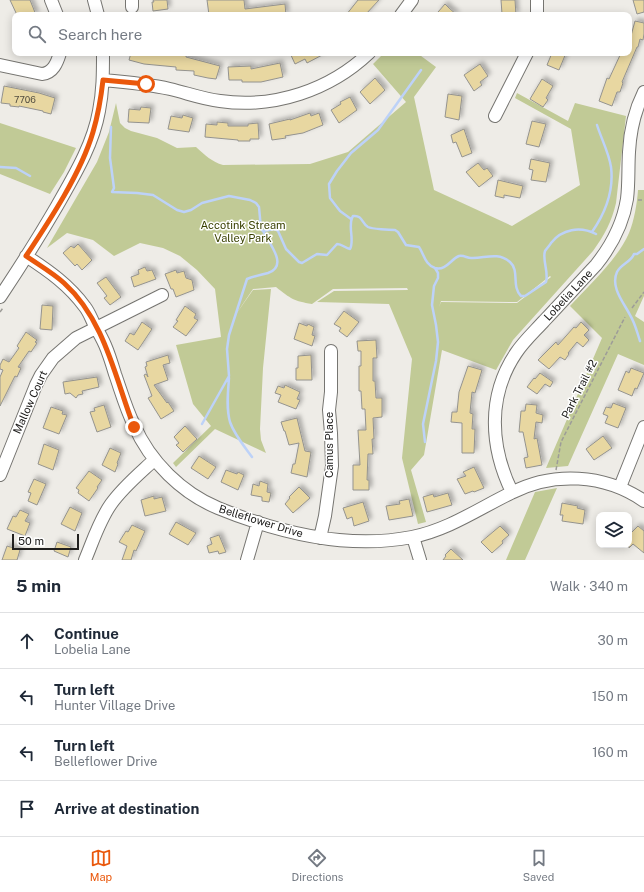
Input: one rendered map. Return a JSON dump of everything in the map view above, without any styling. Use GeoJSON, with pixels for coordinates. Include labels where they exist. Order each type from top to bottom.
{"type":"FeatureCollection","features":[{"type":"Feature","properties":{"kind":"street"},"geometry":{"type":"LineString","coordinates":[[51,0],[56,12]]}},
{"type":"Feature","properties":{"kind":"street"},"geometry":{"type":"LineString","coordinates":[[94,0],[97,12]]}},
{"type":"Feature","properties":{"kind":"street"},"geometry":{"type":"LineString","coordinates":[[403,12],[412,0]]}},
{"type":"Feature","properties":{"kind":"street"},"geometry":{"type":"LineString","coordinates":[[537,0],[537,12]]}},
{"type":"Feature","properties":{"kind":"street"},"geometry":{"type":"LineString","coordinates":[[0,66],[42,74],[48,73],[53,69],[59,56]]}},
{"type":"Feature","properties":{"kind":"street"},"geometry":{"type":"LineString","coordinates":[[0,297],[72,181],[87,149],[99,112],[103,80],[103,56]]}},
{"type":"Feature","properties":{"kind":"street"},"geometry":{"type":"LineString","coordinates":[[103,80],[146,84],[221,101],[257,102],[292,96],[321,86],[352,67],[365,56]]}},
{"type":"Feature","properties":{"kind":"street"},"geometry":{"type":"LineString","coordinates":[[495,116],[525,56]]}},
{"type":"Feature","properties":{"kind":"street","name":"Lobelia Lane"},"geometry":{"type":"LineString","coordinates":[[512,492],[499,460],[495,434],[495,411],[503,377],[511,360],[522,345],[596,265],[606,253],[617,233],[623,218],[627,199],[629,151],[632,134],[638,108],[644,92]]}},
{"type":"Feature","properties":{"kind":"street","name":"Belleflower Drive"},"geometry":{"type":"LineString","coordinates":[[26,256],[64,283],[86,309],[105,345],[134,427],[154,460],[182,486],[198,498],[216,507],[258,522],[299,534],[341,541],[372,542],[413,537],[453,523],[512,492],[546,481],[568,478],[582,478],[600,481],[620,487],[644,500]]}},
{"type":"Feature","properties":{"kind":"street","name":"Mallow Court"},"geometry":{"type":"LineString","coordinates":[[0,475],[30,398],[41,375],[53,358],[76,338],[162,295]]}},
{"type":"Feature","properties":{"kind":"street","name":"Camus Place"},"geometry":{"type":"LineString","coordinates":[[320,538],[332,466],[329,410],[331,392],[331,351]]}},
{"type":"Feature","properties":{"kind":"street"},"geometry":{"type":"LineString","coordinates":[[620,487],[644,427]]}},
{"type":"Feature","properties":{"kind":"street"},"geometry":{"type":"LineString","coordinates":[[85,560],[96,532],[111,504],[122,491],[154,460]]}},
{"type":"Feature","properties":{"kind":"street"},"geometry":{"type":"LineString","coordinates":[[247,560],[258,522]]}},
{"type":"Feature","properties":{"kind":"street"},"geometry":{"type":"LineString","coordinates":[[413,537],[420,560]]}},
{"type":"Feature","properties":{"kind":"path"},"geometry":{"type":"LineString","coordinates":[[632,308],[644,292]]}},
{"type":"Feature","properties":{"kind":"path","name":"Park Trail #2"},"geometry":{"type":"LineString","coordinates":[[556,471],[561,442],[625,317]]}},
{"type":"Feature","properties":{"kind":"green space","name":"Accotink Stream Valley Park"},"geometry":{"type":"Polygon","coordinates":[[[381,56],[421,56],[436,67],[414,97],[434,190],[512,226],[580,185],[571,129],[515,98],[517,93],[568,121],[575,103],[626,116],[616,203],[607,228],[593,251],[513,340],[496,370],[442,350],[424,455],[411,470],[426,522],[418,524],[402,458],[412,359],[389,304],[317,302],[334,291],[408,290],[407,288],[333,289],[312,304],[293,299],[276,287],[253,289],[234,317],[253,290],[271,289],[263,368],[260,429],[261,440],[266,453],[215,429],[176,467],[173,463],[211,426],[193,404],[176,345],[221,337],[215,289],[197,270],[180,256],[163,248],[140,243],[114,256],[93,240],[67,233],[47,248],[97,162],[109,132],[116,103],[120,123],[125,128],[157,138],[177,148],[196,147],[212,160],[223,165],[310,164],[348,152],[406,102],[373,64],[381,56]],[[550,276],[517,302],[441,301],[439,307],[441,302],[517,303],[551,277],[550,276]]]}},
{"type":"Feature","properties":{"kind":"green space"},"geometry":{"type":"Polygon","coordinates":[[[0,123],[76,148],[64,172],[50,194],[0,174],[0,123]]]}},
{"type":"Feature","properties":{"kind":"green space"},"geometry":{"type":"Polygon","coordinates":[[[638,190],[644,190],[644,296],[635,316],[644,322],[644,365],[618,354],[568,466],[546,468],[602,338],[570,306],[618,253],[624,243],[632,223],[638,190]]]}},
{"type":"Feature","properties":{"kind":"green space"},"geometry":{"type":"Polygon","coordinates":[[[557,488],[525,560],[506,560],[535,492],[557,488]]]}},
{"type":"Feature","properties":{"kind":"building"},"geometry":{"type":"Polygon","coordinates":[[[10,0],[30,0],[35,12],[16,12],[10,0]]]}},
{"type":"Feature","properties":{"kind":"building"},"geometry":{"type":"Polygon","coordinates":[[[153,0],[167,0],[168,9],[153,11],[153,0]]]}},
{"type":"Feature","properties":{"kind":"building"},"geometry":{"type":"Polygon","coordinates":[[[207,0],[244,0],[245,9],[285,4],[286,12],[209,12],[207,0]]]}},
{"type":"Feature","properties":{"kind":"building"},"geometry":{"type":"Polygon","coordinates":[[[358,0],[379,0],[368,12],[348,12],[358,0]]]}},
{"type":"Feature","properties":{"kind":"building"},"geometry":{"type":"Polygon","coordinates":[[[501,0],[515,0],[516,12],[502,12],[501,0]]]}},
{"type":"Feature","properties":{"kind":"building"},"geometry":{"type":"Polygon","coordinates":[[[633,0],[644,0],[644,12],[637,14],[633,0]]]}},
{"type":"Feature","properties":{"kind":"building"},"geometry":{"type":"Polygon","coordinates":[[[445,4],[454,12],[438,12],[445,4]]]}},
{"type":"Feature","properties":{"kind":"building"},"geometry":{"type":"Polygon","coordinates":[[[635,21],[644,23],[643,40],[640,39],[638,47],[622,82],[620,92],[617,92],[612,106],[599,101],[607,78],[609,79],[620,56],[632,56],[632,32],[635,21]]]}},
{"type":"Feature","properties":{"kind":"building"},"geometry":{"type":"Polygon","coordinates":[[[130,56],[186,56],[220,66],[216,79],[194,75],[194,71],[176,70],[176,67],[144,64],[129,60],[130,56]]]}},
{"type":"Feature","properties":{"kind":"building"},"geometry":{"type":"Polygon","coordinates":[[[291,56],[320,56],[307,63],[305,59],[295,64],[291,56]]]}},
{"type":"Feature","properties":{"kind":"building"},"geometry":{"type":"Polygon","coordinates":[[[551,56],[565,56],[559,70],[547,65],[551,56]]]}},
{"type":"Feature","properties":{"kind":"building"},"geometry":{"type":"Polygon","coordinates":[[[280,63],[283,77],[261,82],[229,80],[228,67],[251,66],[251,69],[280,63]]]}},
{"type":"Feature","properties":{"kind":"building"},"geometry":{"type":"Polygon","coordinates":[[[480,64],[488,76],[480,82],[482,85],[474,91],[464,75],[480,64]]]}},
{"type":"Feature","properties":{"kind":"building"},"geometry":{"type":"Polygon","coordinates":[[[375,78],[385,90],[370,104],[360,92],[375,78]]]}},
{"type":"Feature","properties":{"kind":"building"},"geometry":{"type":"Polygon","coordinates":[[[542,79],[553,86],[546,98],[548,100],[543,107],[530,99],[542,79]]]}},
{"type":"Feature","properties":{"kind":"building"},"geometry":{"type":"Polygon","coordinates":[[[4,86],[39,93],[55,98],[51,114],[43,111],[19,106],[10,106],[10,104],[1,103],[4,86]]]}},
{"type":"Feature","properties":{"kind":"building"},"geometry":{"type":"Polygon","coordinates":[[[448,94],[462,96],[459,120],[445,117],[448,94]]]}},
{"type":"Feature","properties":{"kind":"building"},"geometry":{"type":"Polygon","coordinates":[[[350,97],[357,110],[339,123],[331,110],[341,104],[340,102],[350,97]]]}},
{"type":"Feature","properties":{"kind":"building"},"geometry":{"type":"Polygon","coordinates":[[[141,107],[151,108],[149,123],[128,122],[129,109],[140,110],[141,107]]]}},
{"type":"Feature","properties":{"kind":"building"},"geometry":{"type":"Polygon","coordinates":[[[310,113],[311,116],[319,113],[323,125],[303,133],[285,136],[286,138],[272,140],[269,124],[290,120],[310,113]]]}},
{"type":"Feature","properties":{"kind":"building"},"geometry":{"type":"Polygon","coordinates":[[[183,115],[193,118],[189,132],[168,129],[171,116],[182,118],[183,115]]]}},
{"type":"Feature","properties":{"kind":"building"},"geometry":{"type":"Polygon","coordinates":[[[532,121],[546,124],[539,147],[526,144],[532,121]]]}},
{"type":"Feature","properties":{"kind":"building"},"geometry":{"type":"Polygon","coordinates":[[[217,122],[228,123],[228,126],[248,126],[248,124],[258,123],[259,139],[238,141],[205,137],[206,124],[217,125],[217,122]]]}},
{"type":"Feature","properties":{"kind":"building"},"geometry":{"type":"Polygon","coordinates":[[[464,129],[472,153],[462,157],[456,142],[453,143],[451,135],[464,129]]]}},
{"type":"Feature","properties":{"kind":"building"},"geometry":{"type":"Polygon","coordinates":[[[531,159],[550,163],[546,182],[531,180],[533,170],[529,169],[531,159]]]}},
{"type":"Feature","properties":{"kind":"building"},"geometry":{"type":"Polygon","coordinates":[[[478,163],[484,170],[487,168],[493,176],[479,187],[466,172],[478,163]]]}},
{"type":"Feature","properties":{"kind":"building"},"geometry":{"type":"Polygon","coordinates":[[[498,180],[523,186],[520,198],[504,195],[504,198],[495,196],[498,180]]]}},
{"type":"Feature","properties":{"kind":"building"},"geometry":{"type":"Polygon","coordinates":[[[78,244],[92,260],[82,270],[77,264],[75,266],[63,253],[71,246],[74,248],[78,244]]]}},
{"type":"Feature","properties":{"kind":"building"},"geometry":{"type":"Polygon","coordinates":[[[145,267],[147,271],[152,270],[156,279],[134,287],[131,277],[139,274],[138,270],[145,267]]]}},
{"type":"Feature","properties":{"kind":"building"},"geometry":{"type":"Polygon","coordinates":[[[176,270],[177,273],[184,271],[186,278],[192,280],[194,290],[176,297],[165,274],[176,270]]]}},
{"type":"Feature","properties":{"kind":"building"},"geometry":{"type":"Polygon","coordinates":[[[106,277],[121,297],[110,305],[104,298],[107,296],[97,283],[106,277]]]}},
{"type":"Feature","properties":{"kind":"building"},"geometry":{"type":"Polygon","coordinates":[[[42,305],[53,306],[52,330],[40,329],[42,305]]]}},
{"type":"Feature","properties":{"kind":"building"},"geometry":{"type":"Polygon","coordinates":[[[185,306],[196,314],[194,318],[198,320],[186,336],[173,327],[178,321],[176,320],[185,306]]]}},
{"type":"Feature","properties":{"kind":"building"},"geometry":{"type":"Polygon","coordinates":[[[344,311],[359,322],[347,337],[339,331],[341,328],[334,324],[344,311]]]}},
{"type":"Feature","properties":{"kind":"building"},"geometry":{"type":"Polygon","coordinates":[[[142,322],[152,329],[138,350],[125,341],[130,333],[134,335],[142,322]]]}},
{"type":"Feature","properties":{"kind":"building"},"geometry":{"type":"Polygon","coordinates":[[[581,322],[589,330],[584,335],[589,340],[583,347],[577,342],[568,353],[569,354],[565,360],[560,357],[549,369],[538,360],[556,342],[558,345],[574,327],[576,328],[581,322]]]}},
{"type":"Feature","properties":{"kind":"building"},"geometry":{"type":"Polygon","coordinates":[[[299,323],[307,326],[308,324],[314,327],[312,335],[315,336],[312,346],[294,339],[299,323]]]}},
{"type":"Feature","properties":{"kind":"building"},"geometry":{"type":"Polygon","coordinates":[[[26,332],[37,340],[35,342],[37,343],[31,352],[29,351],[18,367],[21,368],[17,377],[15,376],[0,406],[0,377],[3,370],[0,369],[0,365],[3,359],[9,362],[19,348],[17,346],[26,332]]]}},
{"type":"Feature","properties":{"kind":"building"},"geometry":{"type":"Polygon","coordinates":[[[376,340],[377,358],[373,358],[373,381],[375,381],[376,398],[382,398],[382,417],[373,418],[373,454],[368,454],[367,480],[369,480],[369,490],[353,490],[353,465],[360,465],[358,430],[366,430],[365,409],[362,409],[361,391],[359,391],[359,366],[361,366],[361,351],[358,351],[357,341],[376,340]]]}},
{"type":"Feature","properties":{"kind":"building"},"geometry":{"type":"Polygon","coordinates":[[[168,355],[170,363],[163,365],[168,380],[154,385],[174,411],[161,419],[148,398],[152,396],[144,375],[146,374],[148,377],[145,367],[147,366],[146,362],[168,355]]]}},
{"type":"Feature","properties":{"kind":"building"},"geometry":{"type":"Polygon","coordinates":[[[311,355],[312,380],[296,380],[298,356],[311,355]]]}},
{"type":"Feature","properties":{"kind":"building"},"geometry":{"type":"Polygon","coordinates":[[[468,366],[482,370],[475,393],[472,392],[470,413],[473,414],[472,429],[475,429],[474,453],[462,453],[462,423],[451,422],[452,412],[457,412],[459,392],[468,366]]]}},
{"type":"Feature","properties":{"kind":"building"},"geometry":{"type":"Polygon","coordinates":[[[631,368],[644,373],[632,396],[618,390],[626,371],[629,373],[631,368]]]}},
{"type":"Feature","properties":{"kind":"building"},"geometry":{"type":"Polygon","coordinates":[[[540,373],[553,382],[550,387],[545,384],[537,394],[527,387],[540,373]]]}},
{"type":"Feature","properties":{"kind":"building"},"geometry":{"type":"Polygon","coordinates":[[[97,377],[99,387],[82,391],[83,394],[78,395],[76,398],[70,393],[65,394],[63,382],[97,377]]]}},
{"type":"Feature","properties":{"kind":"building"},"geometry":{"type":"Polygon","coordinates":[[[285,385],[300,392],[297,399],[300,400],[296,409],[278,402],[281,395],[275,393],[278,386],[284,388],[285,385]]]}},
{"type":"Feature","properties":{"kind":"building"},"geometry":{"type":"Polygon","coordinates":[[[613,403],[626,408],[618,428],[605,423],[608,416],[603,414],[606,407],[611,408],[613,403]]]}},
{"type":"Feature","properties":{"kind":"building"},"geometry":{"type":"Polygon","coordinates":[[[526,404],[537,405],[536,413],[543,415],[542,423],[536,422],[534,439],[537,438],[542,465],[526,468],[524,458],[528,457],[523,432],[519,432],[521,411],[525,411],[526,404]]]}},
{"type":"Feature","properties":{"kind":"building"},"geometry":{"type":"Polygon","coordinates":[[[104,405],[111,427],[97,432],[90,412],[95,411],[94,408],[104,405]]]}},
{"type":"Feature","properties":{"kind":"building"},"geometry":{"type":"Polygon","coordinates":[[[51,407],[63,411],[62,414],[67,415],[59,434],[43,428],[51,407]]]}},
{"type":"Feature","properties":{"kind":"building"},"geometry":{"type":"Polygon","coordinates":[[[297,418],[305,451],[311,452],[307,477],[291,473],[293,464],[295,464],[299,443],[289,445],[281,422],[297,418]]]}},
{"type":"Feature","properties":{"kind":"building"},"geometry":{"type":"Polygon","coordinates":[[[185,426],[197,439],[183,452],[176,445],[179,443],[174,437],[185,426]]]}},
{"type":"Feature","properties":{"kind":"building"},"geometry":{"type":"Polygon","coordinates":[[[603,436],[612,448],[594,460],[586,449],[603,436]]]}},
{"type":"Feature","properties":{"kind":"building"},"geometry":{"type":"Polygon","coordinates":[[[44,444],[59,450],[53,470],[38,464],[44,444]]]}},
{"type":"Feature","properties":{"kind":"building"},"geometry":{"type":"Polygon","coordinates":[[[110,448],[121,453],[115,472],[102,465],[110,448]]]}},
{"type":"Feature","properties":{"kind":"building"},"geometry":{"type":"Polygon","coordinates":[[[199,456],[216,467],[208,479],[191,468],[199,456]]]}},
{"type":"Feature","properties":{"kind":"building"},"geometry":{"type":"Polygon","coordinates":[[[474,467],[484,488],[465,494],[457,479],[466,476],[463,472],[474,467]]]}},
{"type":"Feature","properties":{"kind":"building"},"geometry":{"type":"Polygon","coordinates":[[[226,470],[237,474],[238,472],[244,475],[238,490],[221,482],[226,470]]]}},
{"type":"Feature","properties":{"kind":"building"},"geometry":{"type":"Polygon","coordinates":[[[89,471],[102,480],[89,501],[78,493],[79,490],[76,488],[89,471]]]}},
{"type":"Feature","properties":{"kind":"building"},"geometry":{"type":"Polygon","coordinates":[[[34,479],[46,484],[37,505],[28,501],[31,493],[28,492],[34,479]]]}},
{"type":"Feature","properties":{"kind":"building"},"geometry":{"type":"Polygon","coordinates":[[[260,481],[268,484],[267,492],[271,493],[269,502],[262,501],[262,497],[251,495],[253,484],[259,486],[260,481]]]}},
{"type":"Feature","properties":{"kind":"building"},"geometry":{"type":"Polygon","coordinates":[[[299,487],[310,498],[293,513],[285,504],[290,498],[289,497],[299,487]]]}},
{"type":"Feature","properties":{"kind":"building"},"geometry":{"type":"Polygon","coordinates":[[[448,493],[452,505],[427,512],[423,497],[433,494],[434,497],[448,493]]]}},
{"type":"Feature","properties":{"kind":"building"},"geometry":{"type":"Polygon","coordinates":[[[154,496],[154,499],[162,497],[166,511],[145,516],[141,500],[154,496]]]}},
{"type":"Feature","properties":{"kind":"building"},"geometry":{"type":"Polygon","coordinates":[[[409,499],[413,516],[389,520],[386,506],[400,504],[399,501],[409,499]]]}},
{"type":"Feature","properties":{"kind":"building"},"geometry":{"type":"Polygon","coordinates":[[[363,502],[369,521],[354,526],[352,517],[347,519],[343,508],[363,502]]]}},
{"type":"Feature","properties":{"kind":"building"},"geometry":{"type":"Polygon","coordinates":[[[562,503],[578,506],[577,508],[585,510],[583,524],[562,521],[563,515],[560,515],[562,503]]]}},
{"type":"Feature","properties":{"kind":"building"},"geometry":{"type":"Polygon","coordinates":[[[70,507],[82,513],[75,531],[61,524],[70,507]]]}},
{"type":"Feature","properties":{"kind":"building"},"geometry":{"type":"Polygon","coordinates":[[[20,510],[29,514],[25,521],[30,523],[25,536],[7,529],[13,516],[16,517],[20,510]]]}},
{"type":"Feature","properties":{"kind":"building"},"geometry":{"type":"Polygon","coordinates":[[[176,522],[196,533],[188,545],[169,534],[176,522]]]}},
{"type":"Feature","properties":{"kind":"building"},"geometry":{"type":"Polygon","coordinates":[[[132,525],[145,531],[136,551],[134,550],[131,560],[122,560],[127,546],[119,542],[132,525]]]}},
{"type":"Feature","properties":{"kind":"building"},"geometry":{"type":"Polygon","coordinates":[[[500,526],[509,535],[492,553],[481,542],[500,526]]]}},
{"type":"Feature","properties":{"kind":"building"},"geometry":{"type":"Polygon","coordinates":[[[638,526],[644,531],[644,553],[633,544],[632,545],[632,532],[638,526]]]}},
{"type":"Feature","properties":{"kind":"building"},"geometry":{"type":"Polygon","coordinates":[[[219,535],[226,552],[219,554],[218,551],[209,553],[207,546],[212,544],[210,538],[219,535]]]}},
{"type":"Feature","properties":{"kind":"building"},"geometry":{"type":"Polygon","coordinates":[[[57,542],[71,547],[68,557],[54,551],[57,542]]]}},
{"type":"Feature","properties":{"kind":"building"},"geometry":{"type":"Polygon","coordinates":[[[7,546],[20,550],[17,560],[2,560],[7,546]]]}},
{"type":"Feature","properties":{"kind":"building"},"geometry":{"type":"Polygon","coordinates":[[[451,549],[463,560],[443,560],[446,556],[445,555],[451,549]]]}},
{"type":"Feature","properties":{"kind":"waterway"},"geometry":{"type":"LineString","coordinates":[[351,219],[340,211],[330,198],[329,184],[351,153],[378,130],[421,70]]}},
{"type":"Feature","properties":{"kind":"waterway"},"geometry":{"type":"LineString","coordinates":[[592,232],[608,201],[612,176],[607,151],[597,125]]}},
{"type":"Feature","properties":{"kind":"waterway"},"geometry":{"type":"LineString","coordinates":[[111,127],[110,158],[114,188],[112,192],[153,195],[177,210],[184,212],[191,210],[202,203],[229,196],[250,200],[256,203],[259,207],[261,229],[263,231],[275,229],[278,231],[286,249],[299,262],[302,263],[317,254],[327,255],[337,244],[350,249],[352,241],[351,220],[353,216],[356,216],[359,217],[368,227],[395,230],[398,232],[406,245],[419,247],[427,262],[435,268],[442,268],[459,256],[471,258],[495,256],[505,259],[510,262],[515,270],[516,288],[518,292],[521,296],[525,296],[546,282],[547,274],[544,255],[545,251],[555,238],[572,230],[584,230],[596,234]]}},
{"type":"Feature","properties":{"kind":"waterway"},"geometry":{"type":"LineString","coordinates":[[0,167],[16,168],[30,176]]}},
{"type":"Feature","properties":{"kind":"waterway"},"geometry":{"type":"LineString","coordinates":[[202,424],[229,376],[227,349],[229,335],[247,279],[268,273],[274,270],[277,265],[276,254],[263,231]]}},
{"type":"Feature","properties":{"kind":"waterway"},"geometry":{"type":"LineString","coordinates":[[640,341],[633,321],[616,289],[615,278],[621,267],[631,259],[634,254],[637,254],[644,249]]}},
{"type":"Feature","properties":{"kind":"waterway"},"geometry":{"type":"LineString","coordinates":[[425,442],[423,424],[436,361],[438,342],[432,305],[434,286],[438,278],[438,273],[435,268]]}},
{"type":"Feature","properties":{"kind":"waterway"},"geometry":{"type":"LineString","coordinates":[[229,378],[228,406],[230,422],[252,457]]}},
{"type":"Feature","properties":{"kind":"route"},"geometry":{"type":"LineString","coordinates":[[134,427],[105,345],[86,309],[76,295],[54,274],[26,256],[72,181],[87,149],[99,112],[103,80],[146,84]]}}]}
